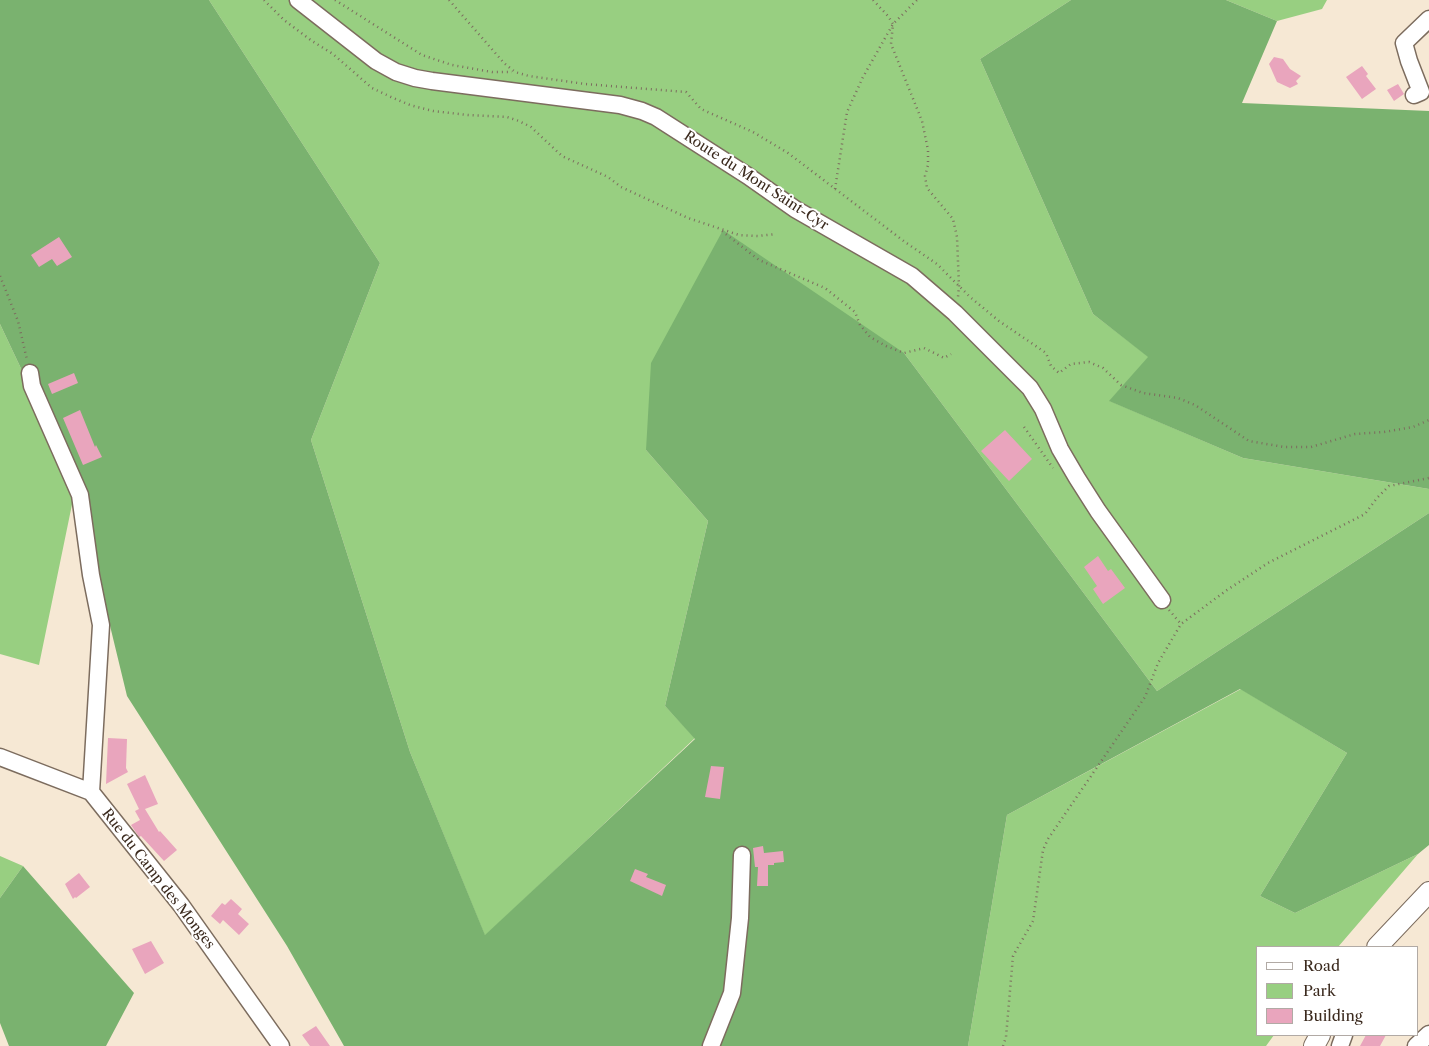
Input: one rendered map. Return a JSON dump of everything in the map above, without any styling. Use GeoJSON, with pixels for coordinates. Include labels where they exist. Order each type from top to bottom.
{"type":"FeatureCollection","features":[{"type":"Feature","properties":{"kind":"main road"},"geometry":{"type":"LineString","coordinates":[[1384,943],[1429,892]]}},
{"type":"Feature","properties":{"kind":"street","name":"Route du Mont Saint-Cyr"},"geometry":{"type":"LineString","coordinates":[[298,0],[376,61],[396,72],[432,81],[620,105],[656,117],[796,210],[904,271],[925,286],[955,313],[1030,388],[1043,408],[1060,449],[1077,478],[1098,511],[1162,600]]}},
{"type":"Feature","properties":{"kind":"street"},"geometry":{"type":"LineString","coordinates":[[1414,95],[1421,92],[1404,42],[1429,19]]}},
{"type":"Feature","properties":{"kind":"street"},"geometry":{"type":"LineString","coordinates":[[30,373],[32,386],[80,495],[91,575],[101,625],[90,792]]}},
{"type":"Feature","properties":{"kind":"street","name":"Rue du Camp des Monges"},"geometry":{"type":"LineString","coordinates":[[0,757],[90,792],[181,905],[281,1046]]}},
{"type":"Feature","properties":{"kind":"street"},"geometry":{"type":"LineString","coordinates":[[711,1046],[732,993],[740,918],[742,855]]}},
{"type":"Feature","properties":{"kind":"street"},"geometry":{"type":"LineString","coordinates":[[1416,1046],[1429,1034]]}},
{"type":"Feature","properties":{"kind":"path"},"geometry":{"type":"LineString","coordinates":[[264,0],[284,20],[333,54],[372,88],[410,105],[434,111],[507,117],[519,121],[531,127],[562,156],[608,177],[621,188],[688,218],[730,232],[749,236],[776,234]]}},
{"type":"Feature","properties":{"kind":"path"},"geometry":{"type":"LineString","coordinates":[[335,0],[422,55],[452,65],[492,72],[515,72],[528,76],[585,84],[686,92],[701,109],[753,132],[788,153],[937,264],[999,321],[1046,352],[1051,366],[1058,373],[1070,364],[1089,362],[1103,368],[1121,385],[1143,393],[1178,398],[1195,405],[1249,441],[1284,447],[1311,447],[1355,434],[1413,427],[1429,420]]}},
{"type":"Feature","properties":{"kind":"path"},"geometry":{"type":"LineString","coordinates":[[450,0],[504,63],[515,72]]}},
{"type":"Feature","properties":{"kind":"path"},"geometry":{"type":"LineString","coordinates":[[874,0],[893,24],[891,44],[922,121],[928,150],[928,165],[925,176],[927,188],[953,219],[957,237],[959,286]]}},
{"type":"Feature","properties":{"kind":"path"},"geometry":{"type":"LineString","coordinates":[[835,189],[847,112],[863,77],[893,24],[917,0]]}},
{"type":"Feature","properties":{"kind":"path"},"geometry":{"type":"LineString","coordinates":[[718,228],[759,260],[806,282],[825,288],[855,312],[860,325],[870,337],[886,346],[904,352],[924,348],[944,358],[951,354]]}},
{"type":"Feature","properties":{"kind":"path"},"geometry":{"type":"LineString","coordinates":[[0,276],[18,321],[30,373]]}},
{"type":"Feature","properties":{"kind":"path"},"geometry":{"type":"LineString","coordinates":[[1024,427],[1056,473]]}},
{"type":"Feature","properties":{"kind":"path"},"geometry":{"type":"LineString","coordinates":[[1003,1046],[1006,1037],[1013,956],[1033,921],[1043,850],[1048,839],[1145,696],[1161,657],[1181,624],[1214,599],[1268,563],[1365,514],[1389,486],[1429,478]]}},
{"type":"Feature","properties":{"kind":"green space"},"geometry":{"type":"Polygon","coordinates":[[[0,0],[209,0],[380,263],[311,440],[410,752],[485,935],[695,739],[665,706],[708,521],[646,450],[651,363],[723,230],[904,353],[1157,691],[1429,513],[1429,845],[1418,854],[1295,913],[1260,896],[1347,753],[1240,689],[1007,815],[968,1046],[344,1046],[287,946],[127,696],[76,485],[0,324],[0,0]]]}},
{"type":"Feature","properties":{"kind":"green space"},"geometry":{"type":"Polygon","coordinates":[[[209,0],[1071,0],[980,59],[1093,314],[1149,357],[1110,401],[1243,458],[1429,489],[1429,513],[1157,691],[904,353],[646,450],[708,521],[665,706],[695,738],[485,936],[410,752],[311,440],[380,263],[209,0]]]}},
{"type":"Feature","properties":{"kind":"green space"},"geometry":{"type":"Polygon","coordinates":[[[1071,0],[1226,0],[1277,21],[1242,103],[1429,111],[1429,489],[1243,458],[1109,401],[1148,357],[1093,314],[980,59],[1071,0]]]}},
{"type":"Feature","properties":{"kind":"green space"},"geometry":{"type":"Polygon","coordinates":[[[1226,0],[1327,0],[1322,9],[1277,21],[1226,0]]]}},
{"type":"Feature","properties":{"kind":"green space"},"geometry":{"type":"Polygon","coordinates":[[[0,324],[76,485],[39,665],[0,654],[0,324]]]}},
{"type":"Feature","properties":{"kind":"green space"},"geometry":{"type":"Polygon","coordinates":[[[1241,689],[1347,753],[1260,896],[1295,913],[1418,854],[1339,946],[1256,946],[1256,1036],[1273,1036],[1266,1046],[968,1046],[1007,815],[1241,689]]]}},
{"type":"Feature","properties":{"kind":"green space"},"geometry":{"type":"Polygon","coordinates":[[[0,856],[23,866],[0,898],[0,856]]]}},
{"type":"Feature","properties":{"kind":"green space"},"geometry":{"type":"Polygon","coordinates":[[[23,866],[134,993],[106,1046],[9,1046],[0,1023],[0,898],[23,866]]]}},
{"type":"Feature","properties":{"kind":"building"},"geometry":{"type":"Polygon","coordinates":[[[1274,57],[1283,59],[1290,69],[1301,76],[1296,81],[1298,84],[1290,88],[1277,82],[1269,64],[1274,57]]]}},
{"type":"Feature","properties":{"kind":"building"},"geometry":{"type":"Polygon","coordinates":[[[1362,66],[1368,74],[1366,76],[1376,89],[1362,99],[1346,77],[1362,66]]]}},
{"type":"Feature","properties":{"kind":"building"},"geometry":{"type":"Polygon","coordinates":[[[1398,84],[1404,94],[1394,101],[1387,90],[1398,84]]]}},
{"type":"Feature","properties":{"kind":"building"},"geometry":{"type":"Polygon","coordinates":[[[59,237],[72,257],[57,266],[52,259],[39,267],[31,255],[59,237]]]}},
{"type":"Feature","properties":{"kind":"building"},"geometry":{"type":"Polygon","coordinates":[[[74,373],[78,383],[52,394],[48,384],[74,373]]]}},
{"type":"Feature","properties":{"kind":"building"},"geometry":{"type":"Polygon","coordinates":[[[80,410],[95,447],[96,445],[102,457],[83,465],[63,418],[80,410]]]}},
{"type":"Feature","properties":{"kind":"building"},"geometry":{"type":"Polygon","coordinates":[[[1005,430],[1032,459],[1009,481],[981,451],[1005,430]]]}},
{"type":"Feature","properties":{"kind":"building"},"geometry":{"type":"Polygon","coordinates":[[[1098,556],[1108,571],[1111,569],[1125,588],[1103,604],[1093,589],[1097,586],[1084,567],[1098,556]]]}},
{"type":"Feature","properties":{"kind":"building"},"geometry":{"type":"Polygon","coordinates":[[[108,738],[127,739],[126,768],[128,772],[106,784],[108,738]]]}},
{"type":"Feature","properties":{"kind":"building"},"geometry":{"type":"Polygon","coordinates":[[[711,766],[724,767],[720,799],[705,797],[711,766]]]}},
{"type":"Feature","properties":{"kind":"building"},"geometry":{"type":"Polygon","coordinates":[[[145,775],[158,804],[145,809],[159,832],[177,850],[164,861],[141,836],[139,837],[131,825],[140,820],[135,811],[139,809],[127,784],[145,775]]]}},
{"type":"Feature","properties":{"kind":"building"},"geometry":{"type":"Polygon","coordinates":[[[763,846],[764,853],[783,851],[784,862],[768,865],[768,886],[757,886],[758,867],[755,867],[753,848],[763,846]]]}},
{"type":"Feature","properties":{"kind":"building"},"geometry":{"type":"Polygon","coordinates":[[[635,869],[648,874],[646,877],[666,885],[662,896],[630,881],[635,869]]]}},
{"type":"Feature","properties":{"kind":"building"},"geometry":{"type":"Polygon","coordinates":[[[79,873],[90,887],[73,899],[65,884],[79,873]]]}},
{"type":"Feature","properties":{"kind":"building"},"geometry":{"type":"Polygon","coordinates":[[[231,899],[242,909],[238,914],[249,924],[239,935],[223,920],[220,924],[211,916],[222,903],[225,905],[231,899]]]}},
{"type":"Feature","properties":{"kind":"building"},"geometry":{"type":"Polygon","coordinates":[[[151,941],[164,963],[145,974],[132,949],[151,941]]]}},
{"type":"Feature","properties":{"kind":"building"},"geometry":{"type":"Polygon","coordinates":[[[316,1026],[330,1046],[310,1046],[302,1035],[316,1026]]]}},
{"type":"Feature","properties":{"kind":"building"},"geometry":{"type":"Polygon","coordinates":[[[1365,1036],[1385,1036],[1380,1046],[1360,1046],[1365,1036]]]}}]}
